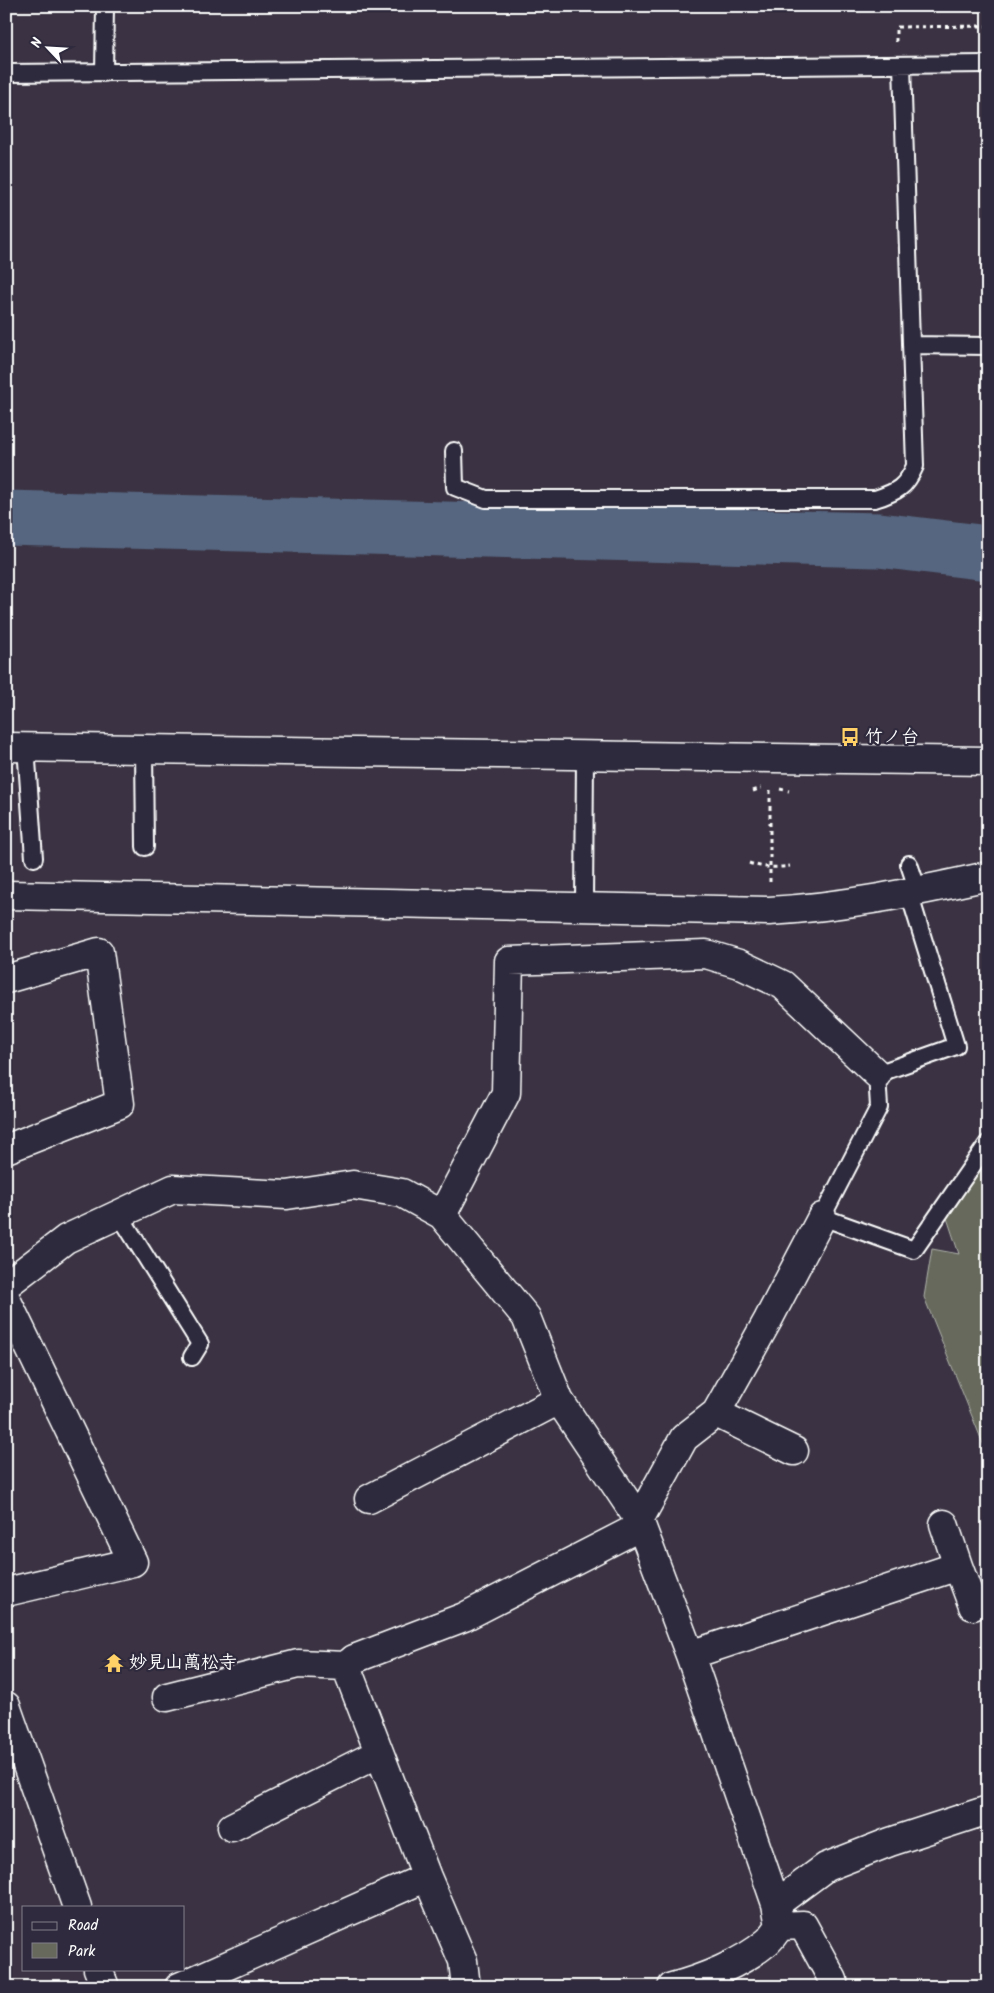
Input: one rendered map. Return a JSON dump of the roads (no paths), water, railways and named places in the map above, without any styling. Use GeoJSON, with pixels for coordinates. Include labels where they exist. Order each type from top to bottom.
{"type":"FeatureCollection","features":[{"type":"Feature","properties":{"kind":"street"},"geometry":{"type":"LineString","coordinates":[[16,747],[988,761]]}},
{"type":"Feature","properties":{"kind":"street"},"geometry":{"type":"LineString","coordinates":[[6,895],[769,911],[823,906],[913,892],[988,876]]}},
{"type":"Feature","properties":{"kind":"street"},"geometry":{"type":"LineString","coordinates":[[6,979],[99,952],[120,1104],[6,1149]]}},
{"type":"Feature","properties":{"kind":"street"},"geometry":{"type":"LineString","coordinates":[[442,1215],[506,1093],[509,961],[706,954],[739,964],[783,985],[877,1074]]}},
{"type":"Feature","properties":{"kind":"street"},"geometry":{"type":"LineString","coordinates":[[6,1285],[66,1239],[173,1189],[287,1195],[353,1185],[402,1193],[442,1215],[526,1317],[559,1400],[640,1523],[690,1655],[778,1915],[803,1925],[832,1980]]}},
{"type":"Feature","properties":{"kind":"street"},"geometry":{"type":"LineString","coordinates":[[166,1697],[298,1664],[346,1666],[354,1659],[464,1617],[640,1523],[684,1438],[716,1413],[822,1217]]}},
{"type":"Feature","properties":{"kind":"street"},"geometry":{"type":"LineString","coordinates":[[6,1298],[133,1562],[6,1592]]}},
{"type":"Feature","properties":{"kind":"street"},"geometry":{"type":"LineString","coordinates":[[369,1499],[559,1400]]}},
{"type":"Feature","properties":{"kind":"street"},"geometry":{"type":"LineString","coordinates":[[716,1413],[794,1451]]}},
{"type":"Feature","properties":{"kind":"street"},"geometry":{"type":"LineString","coordinates":[[944,1524],[973,1606]]}},
{"type":"Feature","properties":{"kind":"street"},"geometry":{"type":"LineString","coordinates":[[690,1655],[958,1566]]}},
{"type":"Feature","properties":{"kind":"street"},"geometry":{"type":"LineString","coordinates":[[346,1666],[427,1877],[463,1961],[466,1987]]}},
{"type":"Feature","properties":{"kind":"street"},"geometry":{"type":"LineString","coordinates":[[6,1706],[76,1906]]}},
{"type":"Feature","properties":{"kind":"street"},"geometry":{"type":"LineString","coordinates":[[232,1827],[379,1753]]}},
{"type":"Feature","properties":{"kind":"street"},"geometry":{"type":"LineString","coordinates":[[672,1987],[697,1980],[743,1958],[768,1941],[778,1915],[826,1866],[890,1842],[988,1810]]}},
{"type":"Feature","properties":{"kind":"street"},"geometry":{"type":"LineString","coordinates":[[179,1987],[427,1877]]}},
{"type":"Feature","properties":{"kind":"street"},"geometry":{"type":"LineString","coordinates":[[98,1970],[105,1987]]}},
{"type":"Feature","properties":{"kind":"lane"},"geometry":{"type":"LineString","coordinates":[[104,73],[105,6]]}},
{"type":"Feature","properties":{"kind":"lane"},"geometry":{"type":"LineString","coordinates":[[6,73],[988,64]]}},
{"type":"Feature","properties":{"kind":"lane"},"geometry":{"type":"LineString","coordinates":[[454,451],[455,488],[486,499],[875,500],[894,493],[909,480],[915,466],[902,65]]}},
{"type":"Feature","properties":{"kind":"lane"},"geometry":{"type":"LineString","coordinates":[[912,345],[988,346]]}},
{"type":"Feature","properties":{"kind":"lane"},"geometry":{"type":"LineString","coordinates":[[16,747],[34,858]]}},
{"type":"Feature","properties":{"kind":"lane"},"geometry":{"type":"LineString","coordinates":[[144,749],[145,847]]}},
{"type":"Feature","properties":{"kind":"lane"},"geometry":{"type":"LineString","coordinates":[[584,907],[585,754]]}},
{"type":"Feature","properties":{"kind":"lane"},"geometry":{"type":"LineString","coordinates":[[909,864],[913,892],[956,1046],[877,1074],[879,1107],[822,1217],[914,1250],[988,1143]]}},
{"type":"Feature","properties":{"kind":"lane"},"geometry":{"type":"LineString","coordinates":[[119,1214],[200,1344],[192,1357]]}},
{"type":"Feature","properties":{"kind":"waterway"},"geometry":{"type":"LineString","coordinates":[[6,518],[879,540],[988,553]]}},
{"type":"Feature","properties":{"kind":"place","name":"竹ノ台"},"geometry":{"type":"Point","coordinates":[850,737]}},
{"type":"Feature","properties":{"kind":"place","name":"妙見山萬松寺"},"geometry":{"type":"Point","coordinates":[114,1663]}}]}
